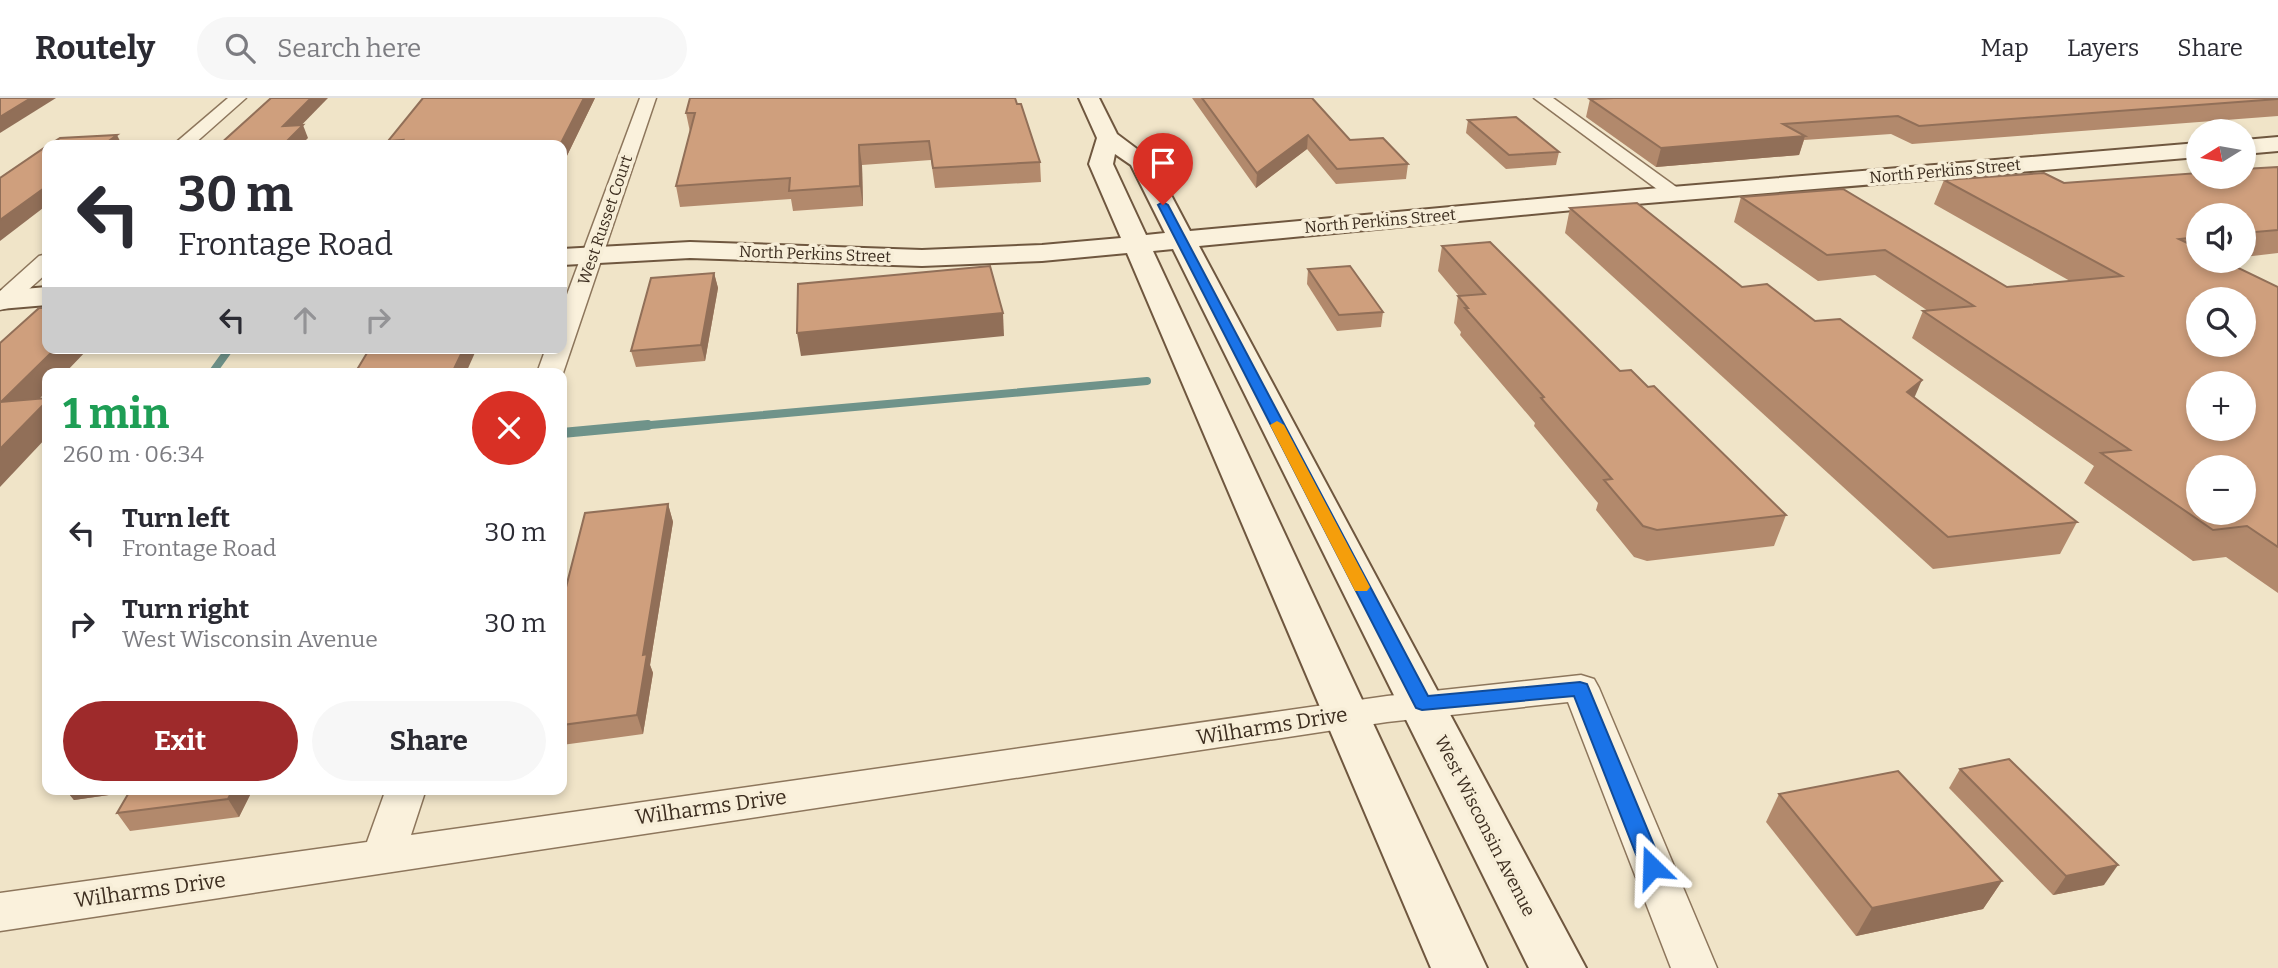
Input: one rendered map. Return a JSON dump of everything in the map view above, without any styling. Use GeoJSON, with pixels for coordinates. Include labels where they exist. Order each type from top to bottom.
{"type":"FeatureCollection","features":[{"type":"Feature","properties":{"kind":"main road","name":"West Wisconsin Avenue"},"geometry":{"type":"LineString","coordinates":[[1089,98],[1108,138],[1141,161],[1558,968]]}},
{"type":"Feature","properties":{"kind":"main road"},"geometry":{"type":"LineString","coordinates":[[1108,138],[1101,164],[1459,968]]}},
{"type":"Feature","properties":{"kind":"main road"},"geometry":{"type":"LineString","coordinates":[[2256,145],[2278,144]]}},
{"type":"Feature","properties":{"kind":"main road","name":"North Perkins Street"},"geometry":{"type":"LineString","coordinates":[[567,257],[690,250],[945,258],[1137,245],[1676,194],[2186,151]]}},
{"type":"Feature","properties":{"kind":"main road"},"geometry":{"type":"LineString","coordinates":[[1,301],[42,297]]}},
{"type":"Feature","properties":{"kind":"street"},"geometry":{"type":"LineString","coordinates":[[188,140],[238,98]]}},
{"type":"Feature","properties":{"kind":"street","name":"West Russet Court"},"geometry":{"type":"LineString","coordinates":[[567,328],[595,254],[606,210],[648,98]]}},
{"type":"Feature","properties":{"kind":"street"},"geometry":{"type":"LineString","coordinates":[[1542,98],[1676,194]]}},
{"type":"Feature","properties":{"kind":"street"},"geometry":{"type":"LineString","coordinates":[[1,301],[42,265]]}},
{"type":"Feature","properties":{"kind":"street","name":"Wilharms Drive"},"geometry":{"type":"LineString","coordinates":[[0,912],[1271,728],[1422,703],[1580,688],[1694,968]]}},
{"type":"Feature","properties":{"kind":"street"},"geometry":{"type":"LineString","coordinates":[[383,855],[404,795]]}},
{"type":"Feature","properties":{"kind":"building"},"geometry":{"type":"Polygon","coordinates":[[[0,98],[31,98],[0,117],[0,98]]]}},
{"type":"Feature","properties":{"kind":"building"},"geometry":{"type":"Polygon","coordinates":[[[271,98],[311,98],[283,126],[303,125],[288,140],[225,140],[271,98]]]}},
{"type":"Feature","properties":{"kind":"building"},"geometry":{"type":"Polygon","coordinates":[[[423,98],[584,98],[563,140],[389,140],[423,98]]]}},
{"type":"Feature","properties":{"kind":"building"},"geometry":{"type":"Polygon","coordinates":[[[690,98],[1015,98],[1017,104],[1021,104],[1040,162],[933,168],[929,141],[859,145],[860,186],[789,191],[790,178],[676,186],[695,113],[686,113],[690,98]]]}},
{"type":"Feature","properties":{"kind":"building"},"geometry":{"type":"Polygon","coordinates":[[[1202,98],[1312,98],[1350,140],[1383,138],[1408,164],[1337,169],[1308,135],[1257,173],[1202,98]]]}},
{"type":"Feature","properties":{"kind":"building"},"geometry":{"type":"Polygon","coordinates":[[[1590,99],[2278,99],[1919,126],[1898,116],[1783,124],[1805,136],[1661,148],[1590,99]]]}},
{"type":"Feature","properties":{"kind":"building"},"geometry":{"type":"Polygon","coordinates":[[[1516,117],[1559,152],[1509,155],[1468,120],[1516,117]]]}},
{"type":"Feature","properties":{"kind":"building"},"geometry":{"type":"Polygon","coordinates":[[[117,135],[110,140],[57,140],[117,135]]]}},
{"type":"Feature","properties":{"kind":"building"},"geometry":{"type":"Polygon","coordinates":[[[42,149],[42,190],[0,220],[0,178],[42,149]]]}},
{"type":"Feature","properties":{"kind":"building"},"geometry":{"type":"Polygon","coordinates":[[[2278,167],[2278,230],[2256,232],[2256,203],[2186,203],[2186,238],[2179,239],[2186,242],[2186,273],[2249,273],[2278,287],[2278,547],[2247,526],[2213,530],[2206,525],[2256,525],[2256,455],[2186,455],[2186,511],[2101,453],[2130,450],[1923,311],[1974,306],[1885,250],[1827,255],[1741,197],[1843,189],[2007,287],[2122,276],[1944,180],[2044,173],[2064,183],[2186,174],[2186,189],[2256,189],[2256,168],[2278,167]]]}},
{"type":"Feature","properties":{"kind":"building"},"geometry":{"type":"Polygon","coordinates":[[[1637,203],[1742,287],[1767,284],[1815,321],[1840,319],[1922,380],[1907,392],[2077,522],[1948,537],[1570,208],[1637,203]]]}},
{"type":"Feature","properties":{"kind":"building"},"geometry":{"type":"Polygon","coordinates":[[[1490,242],[1620,371],[1631,370],[1648,387],[1654,386],[1786,515],[1657,530],[1643,526],[1604,480],[1612,479],[1465,308],[1468,308],[1458,296],[1485,294],[1442,246],[1490,242]]]}},
{"type":"Feature","properties":{"kind":"building"},"geometry":{"type":"Polygon","coordinates":[[[990,266],[1003,313],[797,333],[798,284],[990,266]]]}},
{"type":"Feature","properties":{"kind":"building"},"geometry":{"type":"Polygon","coordinates":[[[1350,266],[1383,312],[1339,315],[1308,269],[1350,266]]]}},
{"type":"Feature","properties":{"kind":"building"},"geometry":{"type":"Polygon","coordinates":[[[714,273],[701,345],[631,351],[651,278],[714,273]]]}},
{"type":"Feature","properties":{"kind":"building"},"geometry":{"type":"Polygon","coordinates":[[[42,308],[42,354],[50,354],[1,402],[42,398],[42,406],[0,449],[0,343],[42,308]]]}},
{"type":"Feature","properties":{"kind":"building"},"geometry":{"type":"Polygon","coordinates":[[[366,354],[461,354],[454,368],[358,368],[366,354]]]}},
{"type":"Feature","properties":{"kind":"building"},"geometry":{"type":"Polygon","coordinates":[[[668,504],[643,655],[647,654],[637,715],[567,724],[567,583],[585,513],[668,504]]]}},
{"type":"Feature","properties":{"kind":"building"},"geometry":{"type":"Polygon","coordinates":[[[2009,759],[2118,865],[2066,876],[1960,769],[2009,759]]]}},
{"type":"Feature","properties":{"kind":"building"},"geometry":{"type":"Polygon","coordinates":[[[1898,771],[2002,881],[1872,908],[1779,794],[1898,771]]]}},
{"type":"Feature","properties":{"kind":"building"},"geometry":{"type":"Polygon","coordinates":[[[128,795],[230,795],[228,799],[117,813],[128,795]]]}},
{"type":"Feature","properties":{"kind":"waterway"},"geometry":{"type":"LineString","coordinates":[[216,368],[226,354]]}},
{"type":"Feature","properties":{"kind":"waterway"},"geometry":{"type":"LineString","coordinates":[[628,427],[1147,381]]}},
{"type":"Feature","properties":{"kind":"waterway"},"geometry":{"type":"LineString","coordinates":[[567,433],[648,425]]}},
{"type":"Feature","properties":{"kind":"slow traffic"},"geometry":{"type":"LineString","coordinates":[[1277,425],[1361,587]]}},
{"type":"Feature","properties":{"kind":"route"},"geometry":{"type":"LineString","coordinates":[[1163,205],[1422,703],[1580,688],[1652,867]]}}]}
